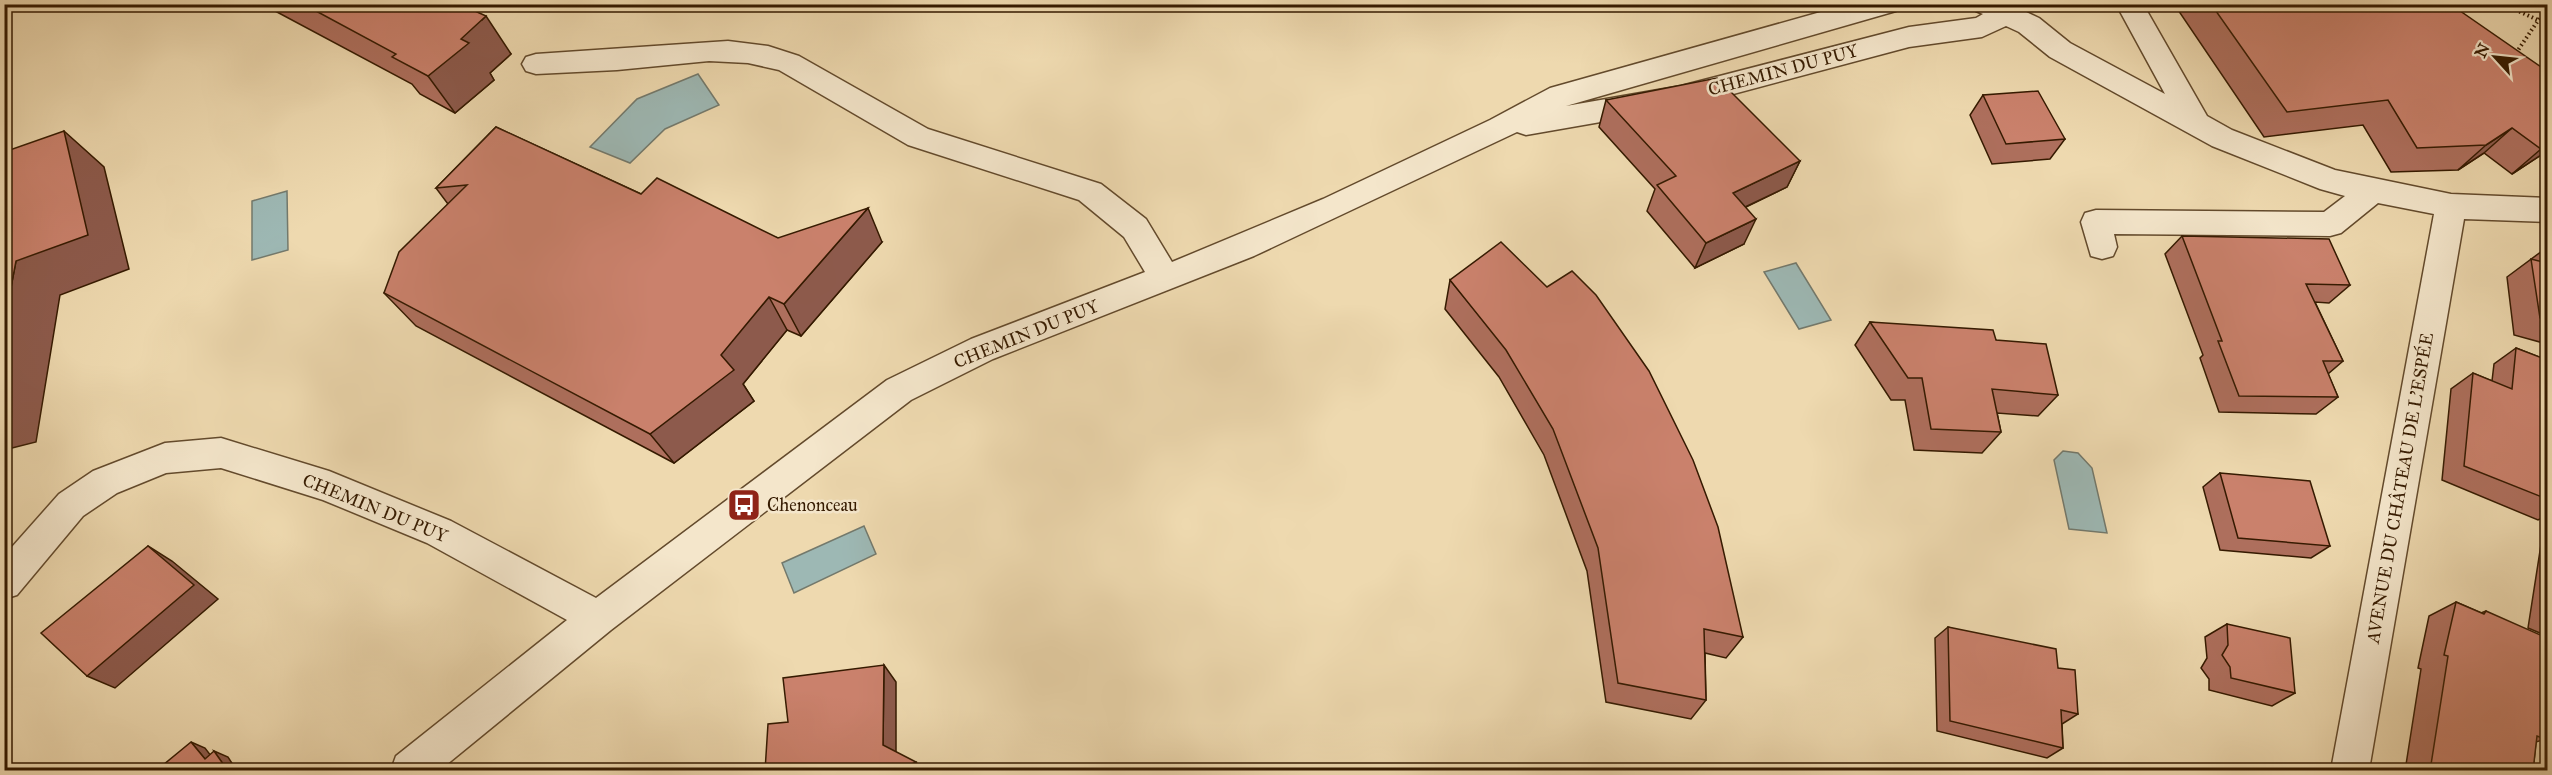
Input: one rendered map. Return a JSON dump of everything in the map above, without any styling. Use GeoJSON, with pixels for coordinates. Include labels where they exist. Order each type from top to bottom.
{"type":"FeatureCollection","features":[{"type":"Feature","properties":{"kind":"street","name":"CHEMIN DU PUY"},"geometry":{"type":"LineString","coordinates":[[410,771],[598,618],[899,390],[982,349],[1165,278],[1334,207],[1500,128],[1560,96],[1886,4]]}},
{"type":"Feature","properties":{"kind":"street"},"geometry":{"type":"LineString","coordinates":[[1931,4],[1941,20],[1959,29]]}},
{"type":"Feature","properties":{"kind":"street"},"geometry":{"type":"LineString","coordinates":[[2129,4],[2198,125]]}},
{"type":"Feature","properties":{"kind":"street","name":"CHEMIN DU PUY"},"geometry":{"type":"LineString","coordinates":[[1500,128],[1681,97],[1909,37],[1982,27],[2001,8]]}},
{"type":"Feature","properties":{"kind":"street"},"geometry":{"type":"LineString","coordinates":[[2001,8],[2029,25],[2060,50],[2222,138],[2331,181],[2451,206],[2547,210]]}},
{"type":"Feature","properties":{"kind":"street"},"geometry":{"type":"LineString","coordinates":[[536,63],[629,59],[680,51],[730,50],[767,55],[789,63],[918,137],[1090,192],[1135,228],[1165,278]]}},
{"type":"Feature","properties":{"kind":"street"},"geometry":{"type":"LineString","coordinates":[[2102,247],[2096,222],[2330,224],[2373,190]]}},
{"type":"Feature","properties":{"kind":"street","name":"AVENUE DU CHÂTEAU DE L'ESPÉE"},"geometry":{"type":"LineString","coordinates":[[2350,771],[2451,206]]}},
{"type":"Feature","properties":{"kind":"street","name":"CHEMIN DU PUY"},"geometry":{"type":"LineString","coordinates":[[4,583],[71,505],[105,482],[165,458],[221,453],[329,486],[439,532],[598,618]]}},
{"type":"Feature","properties":{"kind":"path"},"geometry":{"type":"LineString","coordinates":[[2504,4],[2538,20]]}},
{"type":"Feature","properties":{"kind":"path"},"geometry":{"type":"LineString","coordinates":[[2512,60],[2547,6]]}},
{"type":"Feature","properties":{"kind":"water"},"geometry":{"type":"Polygon","coordinates":[[[698,74],[719,105],[665,129],[630,163],[590,147],[637,99],[698,74]]]}},
{"type":"Feature","properties":{"kind":"water"},"geometry":{"type":"Polygon","coordinates":[[[287,191],[288,250],[252,260],[252,201],[287,191]]]}},
{"type":"Feature","properties":{"kind":"water"},"geometry":{"type":"Polygon","coordinates":[[[1796,263],[1831,320],[1799,329],[1764,272],[1796,263]]]}},
{"type":"Feature","properties":{"kind":"water"},"geometry":{"type":"Polygon","coordinates":[[[2063,451],[2078,453],[2092,468],[2107,533],[2069,529],[2054,460],[2063,451]]]}},
{"type":"Feature","properties":{"kind":"water"},"geometry":{"type":"Polygon","coordinates":[[[864,526],[876,554],[794,593],[782,563],[864,526]]]}},
{"type":"Feature","properties":{"kind":"building"},"geometry":{"type":"Polygon","coordinates":[[[303,4],[469,4],[466,7],[486,16],[461,39],[469,43],[428,76],[392,57],[396,54],[303,4]]]}},
{"type":"Feature","properties":{"kind":"building"},"geometry":{"type":"Polygon","coordinates":[[[2211,4],[2450,4],[2547,71],[2547,145],[2541,149],[2512,128],[2486,145],[2417,148],[2388,100],[2287,112],[2211,4]]]}},
{"type":"Feature","properties":{"kind":"building"},"geometry":{"type":"Polygon","coordinates":[[[1717,78],[1800,161],[1733,193],[1756,219],[1706,243],[1657,185],[1676,176],[1606,100],[1717,78]]]}},
{"type":"Feature","properties":{"kind":"building"},"geometry":{"type":"Polygon","coordinates":[[[2038,91],[2065,139],[2006,144],[1983,95],[2038,91]]]}},
{"type":"Feature","properties":{"kind":"building"},"geometry":{"type":"Polygon","coordinates":[[[496,127],[641,194],[657,178],[778,238],[868,208],[784,304],[769,297],[721,355],[734,370],[650,434],[384,293],[399,252],[467,185],[436,188],[496,127]]]}},
{"type":"Feature","properties":{"kind":"building"},"geometry":{"type":"Polygon","coordinates":[[[64,131],[88,235],[16,261],[4,324],[4,152],[64,131]]]}},
{"type":"Feature","properties":{"kind":"building"},"geometry":{"type":"Polygon","coordinates":[[[2182,236],[2329,239],[2350,285],[2306,284],[2343,361],[2323,361],[2338,397],[2239,396],[2218,341],[2222,341],[2182,236]]]}},
{"type":"Feature","properties":{"kind":"building"},"geometry":{"type":"Polygon","coordinates":[[[1501,242],[1547,287],[1572,271],[1596,295],[1649,371],[1693,460],[1718,527],[1743,637],[1704,629],[1706,700],[1618,683],[1598,548],[1553,429],[1506,350],[1450,280],[1501,242]]]}},
{"type":"Feature","properties":{"kind":"building"},"geometry":{"type":"Polygon","coordinates":[[[2542,251],[2547,252],[2547,320],[2540,318],[2531,259],[2543,262],[2542,251]]]}},
{"type":"Feature","properties":{"kind":"building"},"geometry":{"type":"Polygon","coordinates":[[[1870,322],[1993,330],[1996,340],[2046,344],[2058,395],[1992,389],[2001,432],[1931,429],[1922,378],[1908,378],[1870,322]]]}},
{"type":"Feature","properties":{"kind":"building"},"geometry":{"type":"Polygon","coordinates":[[[2516,348],[2547,360],[2547,499],[2464,466],[2473,373],[2512,389],[2516,348]]]}},
{"type":"Feature","properties":{"kind":"building"},"geometry":{"type":"Polygon","coordinates":[[[2220,473],[2310,481],[2330,546],[2238,538],[2220,473]]]}},
{"type":"Feature","properties":{"kind":"building"},"geometry":{"type":"Polygon","coordinates":[[[148,546],[194,585],[87,676],[41,633],[148,546]]]}},
{"type":"Feature","properties":{"kind":"building"},"geometry":{"type":"Polygon","coordinates":[[[2456,602],[2484,614],[2486,611],[2547,638],[2545,739],[2537,736],[2533,771],[2430,771],[2448,656],[2444,655],[2456,602]]]}},
{"type":"Feature","properties":{"kind":"building"},"geometry":{"type":"Polygon","coordinates":[[[2227,624],[2290,638],[2295,693],[2231,678],[2230,667],[2222,655],[2228,645],[2227,624]]]}},
{"type":"Feature","properties":{"kind":"building"},"geometry":{"type":"Polygon","coordinates":[[[1948,627],[2056,649],[2058,668],[2075,670],[2078,714],[2061,710],[2063,748],[1950,721],[1948,627]]]}},
{"type":"Feature","properties":{"kind":"building"},"geometry":{"type":"Polygon","coordinates":[[[884,665],[883,745],[916,762],[897,771],[765,771],[768,724],[788,722],[783,678],[884,665]]]}},
{"type":"Feature","properties":{"kind":"building"},"geometry":{"type":"Polygon","coordinates":[[[191,742],[205,759],[214,751],[228,771],[167,771],[163,765],[191,742]]]}},
{"type":"Feature","properties":{"kind":"place","name":"Chenonceau"},"geometry":{"type":"Point","coordinates":[744,505]}}]}
